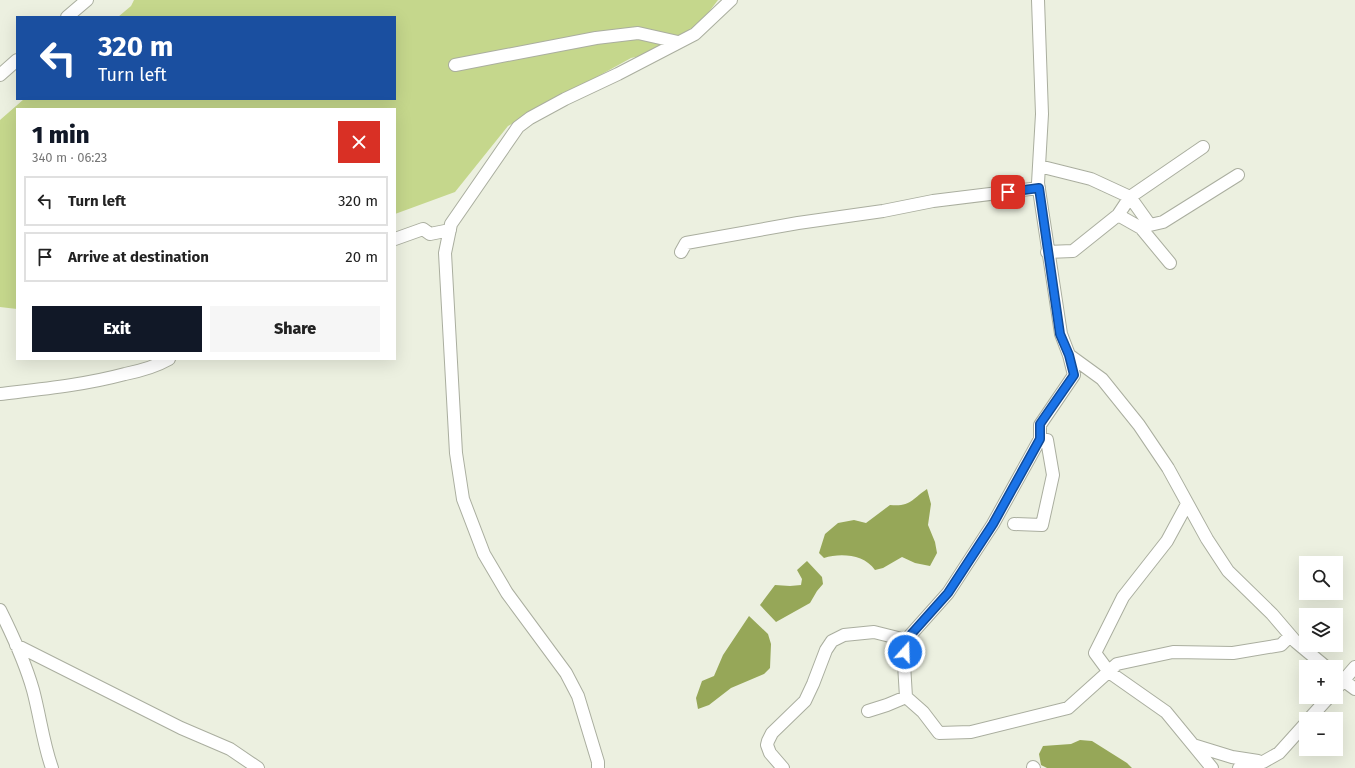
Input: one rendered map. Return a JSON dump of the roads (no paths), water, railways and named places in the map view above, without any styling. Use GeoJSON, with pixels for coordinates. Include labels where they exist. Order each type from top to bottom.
{"type":"FeatureCollection","features":[{"type":"Feature","properties":{"kind":"street"},"geometry":{"type":"LineString","coordinates":[[69,16],[87,0]]}},
{"type":"Feature","properties":{"kind":"street"},"geometry":{"type":"LineString","coordinates":[[598,768],[598,762],[575,690],[566,673],[507,593],[484,554],[463,499],[456,453],[446,253],[451,224],[518,127],[530,118],[565,99],[618,74],[695,34],[731,0]]}},
{"type":"Feature","properties":{"kind":"street"},"geometry":{"type":"LineString","coordinates":[[1038,0],[1042,114],[1039,188],[1060,334],[1069,355],[1074,375],[1040,424],[1040,439],[993,524],[948,593],[906,640],[904,664],[906,697],[923,712],[939,733],[971,732],[1068,708],[1117,664],[1173,652],[1233,653],[1281,645],[1290,636]]}},
{"type":"Feature","properties":{"kind":"street"},"geometry":{"type":"LineString","coordinates":[[455,65],[596,38],[638,33],[678,42]]}},
{"type":"Feature","properties":{"kind":"street"},"geometry":{"type":"LineString","coordinates":[[0,75],[16,61]]}},
{"type":"Feature","properties":{"kind":"street"},"geometry":{"type":"LineString","coordinates":[[1048,252],[1073,251],[1118,215],[1130,197],[1203,147]]}},
{"type":"Feature","properties":{"kind":"street"},"geometry":{"type":"LineString","coordinates":[[1039,166],[1091,178],[1130,197],[1150,225],[1163,222],[1238,175]]}},
{"type":"Feature","properties":{"kind":"street"},"geometry":{"type":"LineString","coordinates":[[681,252],[686,243],[798,223],[883,211],[933,201],[1039,188]]}},
{"type":"Feature","properties":{"kind":"street"},"geometry":{"type":"LineString","coordinates":[[1118,215],[1141,228],[1170,263]]}},
{"type":"Feature","properties":{"kind":"street"},"geometry":{"type":"LineString","coordinates":[[396,239],[423,228],[430,234],[450,230]]}},
{"type":"Feature","properties":{"kind":"street"},"geometry":{"type":"LineString","coordinates":[[1069,355],[1102,379],[1139,425],[1168,468],[1207,539],[1228,571],[1272,614],[1296,642],[1318,660]]}},
{"type":"Feature","properties":{"kind":"street"},"geometry":{"type":"LineString","coordinates":[[0,394],[110,378],[149,368],[166,360]]}},
{"type":"Feature","properties":{"kind":"street"},"geometry":{"type":"LineString","coordinates":[[1014,524],[1042,525],[1053,475],[1047,440],[1040,439]]}},
{"type":"Feature","properties":{"kind":"street"},"geometry":{"type":"LineString","coordinates":[[1188,504],[1167,541],[1123,596],[1095,653],[1108,672],[1166,712],[1212,768]]}},
{"type":"Feature","properties":{"kind":"street"},"geometry":{"type":"LineString","coordinates":[[0,610],[22,658],[33,690],[46,750],[52,768]]}},
{"type":"Feature","properties":{"kind":"street"},"geometry":{"type":"LineString","coordinates":[[780,768],[770,753],[767,745],[768,741],[772,733],[805,701],[826,650],[832,641],[844,635],[874,632],[906,640]]}},
{"type":"Feature","properties":{"kind":"street"},"geometry":{"type":"LineString","coordinates":[[16,645],[182,728],[230,749],[258,768]]}},
{"type":"Feature","properties":{"kind":"street"},"geometry":{"type":"LineString","coordinates":[[1343,677],[1355,667]]}},
{"type":"Feature","properties":{"kind":"street"},"geometry":{"type":"LineString","coordinates":[[1343,683],[1355,689]]}},
{"type":"Feature","properties":{"kind":"street"},"geometry":{"type":"LineString","coordinates":[[868,711],[906,697]]}},
{"type":"Feature","properties":{"kind":"street"},"geometry":{"type":"LineString","coordinates":[[1316,712],[1323,704]]}},
{"type":"Feature","properties":{"kind":"street"},"geometry":{"type":"LineString","coordinates":[[1239,768],[1263,762],[1279,753],[1299,731]]}},
{"type":"Feature","properties":{"kind":"street"},"geometry":{"type":"LineString","coordinates":[[1193,745],[1232,756],[1263,762]]}}]}
